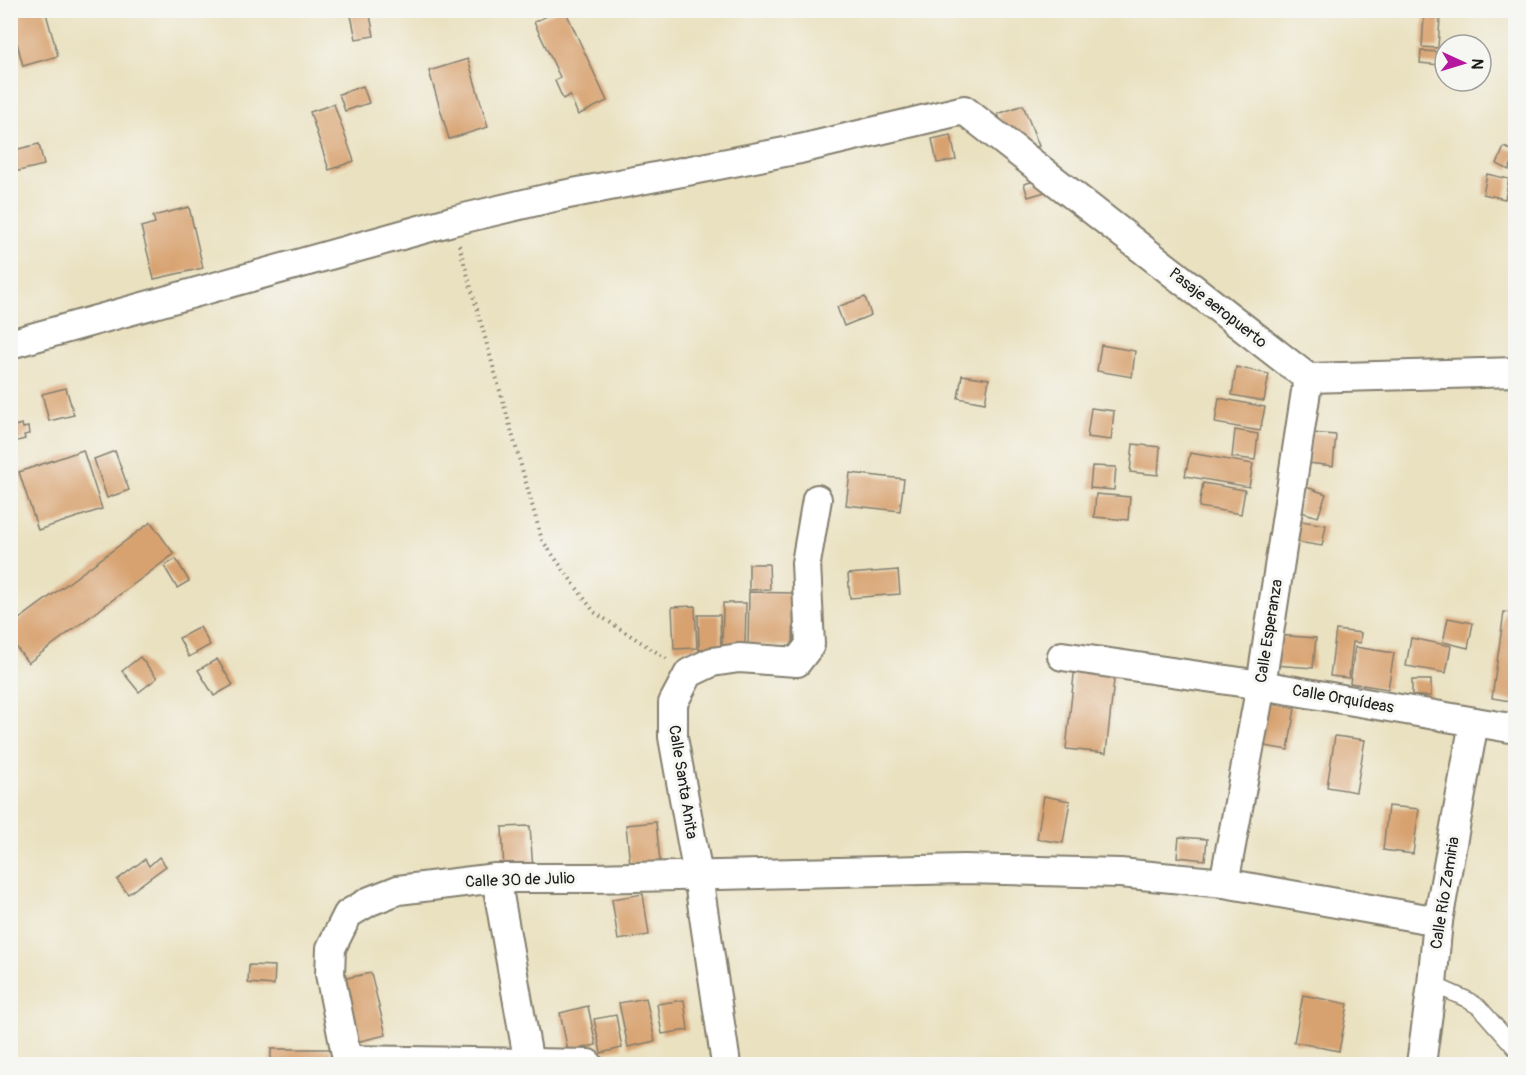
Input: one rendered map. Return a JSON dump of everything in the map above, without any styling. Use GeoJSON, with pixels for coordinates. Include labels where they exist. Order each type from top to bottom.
{"type":"FeatureCollection","features":[{"type":"Feature","properties":{"kind":"street","name":"Pasaje aeropuerto"},"geometry":{"type":"LineString","coordinates":[[452,221],[558,196],[800,149],[964,110],[1308,378]]}},
{"type":"Feature","properties":{"kind":"street"},"geometry":{"type":"LineString","coordinates":[[10,344],[452,221]]}},
{"type":"Feature","properties":{"kind":"street"},"geometry":{"type":"LineString","coordinates":[[1308,378],[1515,372]]}},
{"type":"Feature","properties":{"kind":"street","name":"Calle Esperanza"},"geometry":{"type":"LineString","coordinates":[[1224,883],[1261,685],[1308,378]]}},
{"type":"Feature","properties":{"kind":"street"},"geometry":{"type":"LineString","coordinates":[[689,673],[712,662],[739,658],[797,662],[810,645],[806,563],[817,499]]}},
{"type":"Feature","properties":{"kind":"street","name":"Calle Orquídeas"},"geometry":{"type":"LineString","coordinates":[[1062,656],[1261,685],[1515,729]]}},
{"type":"Feature","properties":{"kind":"street","name":"Calle Santa Anita"},"geometry":{"type":"LineString","coordinates":[[689,673],[672,703],[673,736],[698,876],[726,1065]]}},
{"type":"Feature","properties":{"kind":"street","name":"Calle Río Zamiria"},"geometry":{"type":"LineString","coordinates":[[1421,1065],[1438,921],[1474,722]]}},
{"type":"Feature","properties":{"kind":"street","name":"Calle 30 de Julio"},"geometry":{"type":"LineString","coordinates":[[348,1062],[330,974],[331,948],[348,914],[370,901],[398,890],[496,878],[698,876],[964,869],[1120,873],[1224,883],[1438,921]]}},
{"type":"Feature","properties":{"kind":"street"},"geometry":{"type":"LineString","coordinates":[[496,878],[529,1064]]}},
{"type":"Feature","properties":{"kind":"street"},"geometry":{"type":"LineString","coordinates":[[348,1062],[588,1065]]}},
{"type":"Feature","properties":{"kind":"lane"},"geometry":{"type":"LineString","coordinates":[[1432,984],[1479,1007],[1515,1049]]}},
{"type":"Feature","properties":{"kind":"path"},"geometry":{"type":"LineString","coordinates":[[452,221],[542,540],[594,612],[689,673]]}},
{"type":"Feature","properties":{"kind":"building"},"geometry":{"type":"Polygon","coordinates":[[[10,10],[45,10],[58,56],[23,66],[17,43],[10,45],[10,10]]]}},
{"type":"Feature","properties":{"kind":"building"},"geometry":{"type":"Polygon","coordinates":[[[369,10],[374,36],[356,39],[350,11],[369,10]]]}},
{"type":"Feature","properties":{"kind":"building"},"geometry":{"type":"Polygon","coordinates":[[[559,10],[565,10],[607,101],[578,115],[570,95],[563,99],[555,81],[560,77],[534,22],[559,10]]]}},
{"type":"Feature","properties":{"kind":"building"},"geometry":{"type":"Polygon","coordinates":[[[1424,17],[1440,18],[1439,33],[1433,33],[1433,48],[1422,47],[1424,17]]]}},
{"type":"Feature","properties":{"kind":"building"},"geometry":{"type":"Polygon","coordinates":[[[1421,51],[1433,52],[1433,64],[1420,63],[1421,51]]]}},
{"type":"Feature","properties":{"kind":"building"},"geometry":{"type":"Polygon","coordinates":[[[468,59],[488,127],[449,139],[429,71],[468,59]]]}},
{"type":"Feature","properties":{"kind":"building"},"geometry":{"type":"Polygon","coordinates":[[[363,86],[369,103],[345,111],[339,94],[363,86]]]}},
{"type":"Feature","properties":{"kind":"building"},"geometry":{"type":"Polygon","coordinates":[[[334,104],[354,161],[329,170],[310,112],[334,104]]]}},
{"type":"Feature","properties":{"kind":"building"},"geometry":{"type":"Polygon","coordinates":[[[1023,105],[1039,146],[1014,155],[998,114],[1023,105]]]}},
{"type":"Feature","properties":{"kind":"building"},"geometry":{"type":"Polygon","coordinates":[[[951,135],[956,160],[937,163],[932,139],[951,135]]]}},
{"type":"Feature","properties":{"kind":"building"},"geometry":{"type":"Polygon","coordinates":[[[39,144],[44,165],[10,173],[10,151],[39,144]]]}},
{"type":"Feature","properties":{"kind":"building"},"geometry":{"type":"Polygon","coordinates":[[[1504,147],[1516,152],[1509,170],[1497,164],[1504,147]]]}},
{"type":"Feature","properties":{"kind":"building"},"geometry":{"type":"Polygon","coordinates":[[[1487,174],[1509,179],[1505,199],[1483,194],[1487,174]]]}},
{"type":"Feature","properties":{"kind":"building"},"geometry":{"type":"Polygon","coordinates":[[[1051,176],[1055,189],[1028,197],[1024,184],[1051,176]]]}},
{"type":"Feature","properties":{"kind":"building"},"geometry":{"type":"Polygon","coordinates":[[[189,207],[203,268],[154,279],[141,227],[155,223],[153,216],[189,207]]]}},
{"type":"Feature","properties":{"kind":"building"},"geometry":{"type":"Polygon","coordinates":[[[865,297],[871,315],[844,326],[837,307],[865,297]]]}},
{"type":"Feature","properties":{"kind":"building"},"geometry":{"type":"Polygon","coordinates":[[[1101,345],[1135,351],[1132,377],[1097,371],[1101,345]]]}},
{"type":"Feature","properties":{"kind":"building"},"geometry":{"type":"Polygon","coordinates":[[[1236,367],[1269,374],[1264,401],[1232,395],[1236,367]]]}},
{"type":"Feature","properties":{"kind":"building"},"geometry":{"type":"Polygon","coordinates":[[[962,375],[989,379],[985,403],[958,398],[962,375]]]}},
{"type":"Feature","properties":{"kind":"building"},"geometry":{"type":"Polygon","coordinates":[[[66,388],[74,415],[49,421],[42,394],[66,388]]]}},
{"type":"Feature","properties":{"kind":"building"},"geometry":{"type":"Polygon","coordinates":[[[1219,398],[1265,407],[1260,431],[1215,423],[1219,398]]]}},
{"type":"Feature","properties":{"kind":"building"},"geometry":{"type":"Polygon","coordinates":[[[1091,408],[1114,411],[1111,440],[1087,437],[1091,408]]]}},
{"type":"Feature","properties":{"kind":"building"},"geometry":{"type":"Polygon","coordinates":[[[22,424],[23,428],[28,427],[29,434],[24,435],[25,439],[10,443],[10,427],[22,424]]]}},
{"type":"Feature","properties":{"kind":"building"},"geometry":{"type":"Polygon","coordinates":[[[1235,430],[1258,434],[1255,460],[1232,457],[1235,430]]]}},
{"type":"Feature","properties":{"kind":"building"},"geometry":{"type":"Polygon","coordinates":[[[1311,433],[1336,435],[1333,466],[1308,463],[1311,433]]]}},
{"type":"Feature","properties":{"kind":"building"},"geometry":{"type":"Polygon","coordinates":[[[1133,444],[1160,447],[1158,475],[1130,472],[1133,444]]]}},
{"type":"Feature","properties":{"kind":"building"},"geometry":{"type":"Polygon","coordinates":[[[83,450],[102,509],[38,530],[19,472],[83,450]]]}},
{"type":"Feature","properties":{"kind":"building"},"geometry":{"type":"Polygon","coordinates":[[[115,451],[129,490],[107,498],[94,459],[115,451]]]}},
{"type":"Feature","properties":{"kind":"building"},"geometry":{"type":"Polygon","coordinates":[[[1190,453],[1253,464],[1249,487],[1185,476],[1190,453]]]}},
{"type":"Feature","properties":{"kind":"building"},"geometry":{"type":"Polygon","coordinates":[[[1092,466],[1116,467],[1114,490],[1090,488],[1092,466]]]}},
{"type":"Feature","properties":{"kind":"building"},"geometry":{"type":"Polygon","coordinates":[[[850,473],[904,479],[900,511],[846,505],[850,473]]]}},
{"type":"Feature","properties":{"kind":"building"},"geometry":{"type":"Polygon","coordinates":[[[1203,483],[1245,490],[1241,514],[1199,507],[1203,483]]]}},
{"type":"Feature","properties":{"kind":"building"},"geometry":{"type":"Polygon","coordinates":[[[1306,487],[1326,494],[1318,517],[1298,511],[1306,487]]]}},
{"type":"Feature","properties":{"kind":"building"},"geometry":{"type":"Polygon","coordinates":[[[1096,494],[1130,497],[1128,520],[1094,517],[1096,494]]]}},
{"type":"Feature","properties":{"kind":"building"},"geometry":{"type":"Polygon","coordinates":[[[1295,520],[1326,525],[1322,546],[1291,541],[1295,520]]]}},
{"type":"Feature","properties":{"kind":"building"},"geometry":{"type":"Polygon","coordinates":[[[151,522],[174,554],[28,663],[10,639],[10,626],[151,522]]]}},
{"type":"Feature","properties":{"kind":"building"},"geometry":{"type":"Polygon","coordinates":[[[176,559],[189,581],[177,588],[164,566],[176,559]]]}},
{"type":"Feature","properties":{"kind":"building"},"geometry":{"type":"Polygon","coordinates":[[[749,564],[769,564],[770,589],[749,590],[749,564]]]}},
{"type":"Feature","properties":{"kind":"building"},"geometry":{"type":"Polygon","coordinates":[[[898,570],[900,594],[850,598],[848,574],[898,570]]]}},
{"type":"Feature","properties":{"kind":"building"},"geometry":{"type":"Polygon","coordinates":[[[749,592],[794,593],[793,646],[748,645],[749,592]]]}},
{"type":"Feature","properties":{"kind":"building"},"geometry":{"type":"Polygon","coordinates":[[[723,603],[746,603],[745,648],[722,648],[723,603]]]}},
{"type":"Feature","properties":{"kind":"building"},"geometry":{"type":"Polygon","coordinates":[[[695,606],[697,648],[674,649],[672,607],[695,606]]]}},
{"type":"Feature","properties":{"kind":"building"},"geometry":{"type":"Polygon","coordinates":[[[1504,612],[1516,614],[1516,702],[1492,698],[1504,612]]]}},
{"type":"Feature","properties":{"kind":"building"},"geometry":{"type":"Polygon","coordinates":[[[698,615],[720,615],[721,649],[699,650],[698,615]]]}},
{"type":"Feature","properties":{"kind":"building"},"geometry":{"type":"Polygon","coordinates":[[[1448,618],[1473,623],[1468,648],[1443,642],[1448,618]]]}},
{"type":"Feature","properties":{"kind":"building"},"geometry":{"type":"Polygon","coordinates":[[[200,627],[210,645],[189,657],[179,638],[200,627]]]}},
{"type":"Feature","properties":{"kind":"building"},"geometry":{"type":"Polygon","coordinates":[[[1336,630],[1361,633],[1360,643],[1353,642],[1349,678],[1330,676],[1336,630]]]}},
{"type":"Feature","properties":{"kind":"building"},"geometry":{"type":"Polygon","coordinates":[[[1276,635],[1316,638],[1313,668],[1274,665],[1276,635]]]}},
{"type":"Feature","properties":{"kind":"building"},"geometry":{"type":"Polygon","coordinates":[[[1411,638],[1451,646],[1446,673],[1406,666],[1411,638]]]}},
{"type":"Feature","properties":{"kind":"building"},"geometry":{"type":"Polygon","coordinates":[[[1355,647],[1394,653],[1388,689],[1350,683],[1355,647]]]}},
{"type":"Feature","properties":{"kind":"building"},"geometry":{"type":"Polygon","coordinates":[[[140,657],[157,678],[139,692],[122,671],[140,657]]]}},
{"type":"Feature","properties":{"kind":"building"},"geometry":{"type":"Polygon","coordinates":[[[217,659],[233,685],[214,696],[198,670],[217,659]]]}},
{"type":"Feature","properties":{"kind":"building"},"geometry":{"type":"Polygon","coordinates":[[[1075,666],[1115,671],[1106,753],[1066,749],[1075,666]]]}},
{"type":"Feature","properties":{"kind":"building"},"geometry":{"type":"Polygon","coordinates":[[[1412,680],[1431,680],[1431,696],[1412,696],[1412,680]]]}},
{"type":"Feature","properties":{"kind":"building"},"geometry":{"type":"Polygon","coordinates":[[[1265,703],[1295,708],[1288,750],[1259,745],[1265,703]]]}},
{"type":"Feature","properties":{"kind":"building"},"geometry":{"type":"Polygon","coordinates":[[[1335,736],[1365,740],[1356,792],[1327,787],[1335,736]]]}},
{"type":"Feature","properties":{"kind":"building"},"geometry":{"type":"Polygon","coordinates":[[[1044,796],[1070,801],[1063,843],[1037,839],[1044,796]]]}},
{"type":"Feature","properties":{"kind":"building"},"geometry":{"type":"Polygon","coordinates":[[[1388,806],[1419,809],[1413,854],[1383,850],[1388,806]]]}},
{"type":"Feature","properties":{"kind":"building"},"geometry":{"type":"Polygon","coordinates":[[[656,822],[660,862],[630,865],[626,825],[656,822]]]}},
{"type":"Feature","properties":{"kind":"building"},"geometry":{"type":"Polygon","coordinates":[[[530,826],[533,871],[504,873],[502,827],[530,826]]]}},
{"type":"Feature","properties":{"kind":"building"},"geometry":{"type":"Polygon","coordinates":[[[1179,837],[1207,839],[1205,860],[1177,857],[1179,837]]]}},
{"type":"Feature","properties":{"kind":"building"},"geometry":{"type":"Polygon","coordinates":[[[159,857],[166,866],[128,894],[117,880],[145,859],[149,866],[159,857]]]}},
{"type":"Feature","properties":{"kind":"building"},"geometry":{"type":"Polygon","coordinates":[[[643,894],[649,935],[618,940],[612,899],[643,894]]]}},
{"type":"Feature","properties":{"kind":"building"},"geometry":{"type":"Polygon","coordinates":[[[249,965],[275,966],[274,985],[248,983],[249,965]]]}},
{"type":"Feature","properties":{"kind":"building"},"geometry":{"type":"Polygon","coordinates":[[[371,973],[386,1035],[356,1042],[342,979],[371,973]]]}},
{"type":"Feature","properties":{"kind":"building"},"geometry":{"type":"Polygon","coordinates":[[[1303,995],[1348,1004],[1339,1051],[1294,1042],[1303,995]]]}},
{"type":"Feature","properties":{"kind":"building"},"geometry":{"type":"Polygon","coordinates":[[[646,998],[655,1041],[628,1047],[619,1003],[646,998]]]}},
{"type":"Feature","properties":{"kind":"building"},"geometry":{"type":"Polygon","coordinates":[[[684,1000],[688,1030],[662,1034],[657,1004],[684,1000]]]}},
{"type":"Feature","properties":{"kind":"building"},"geometry":{"type":"Polygon","coordinates":[[[588,1006],[596,1045],[568,1051],[560,1013],[588,1006]]]}},
{"type":"Feature","properties":{"kind":"building"},"geometry":{"type":"Polygon","coordinates":[[[616,1015],[622,1048],[601,1053],[594,1019],[616,1015]]]}},
{"type":"Feature","properties":{"kind":"building"},"geometry":{"type":"Polygon","coordinates":[[[271,1049],[331,1049],[331,1064],[271,1064],[271,1049]]]}}]}
